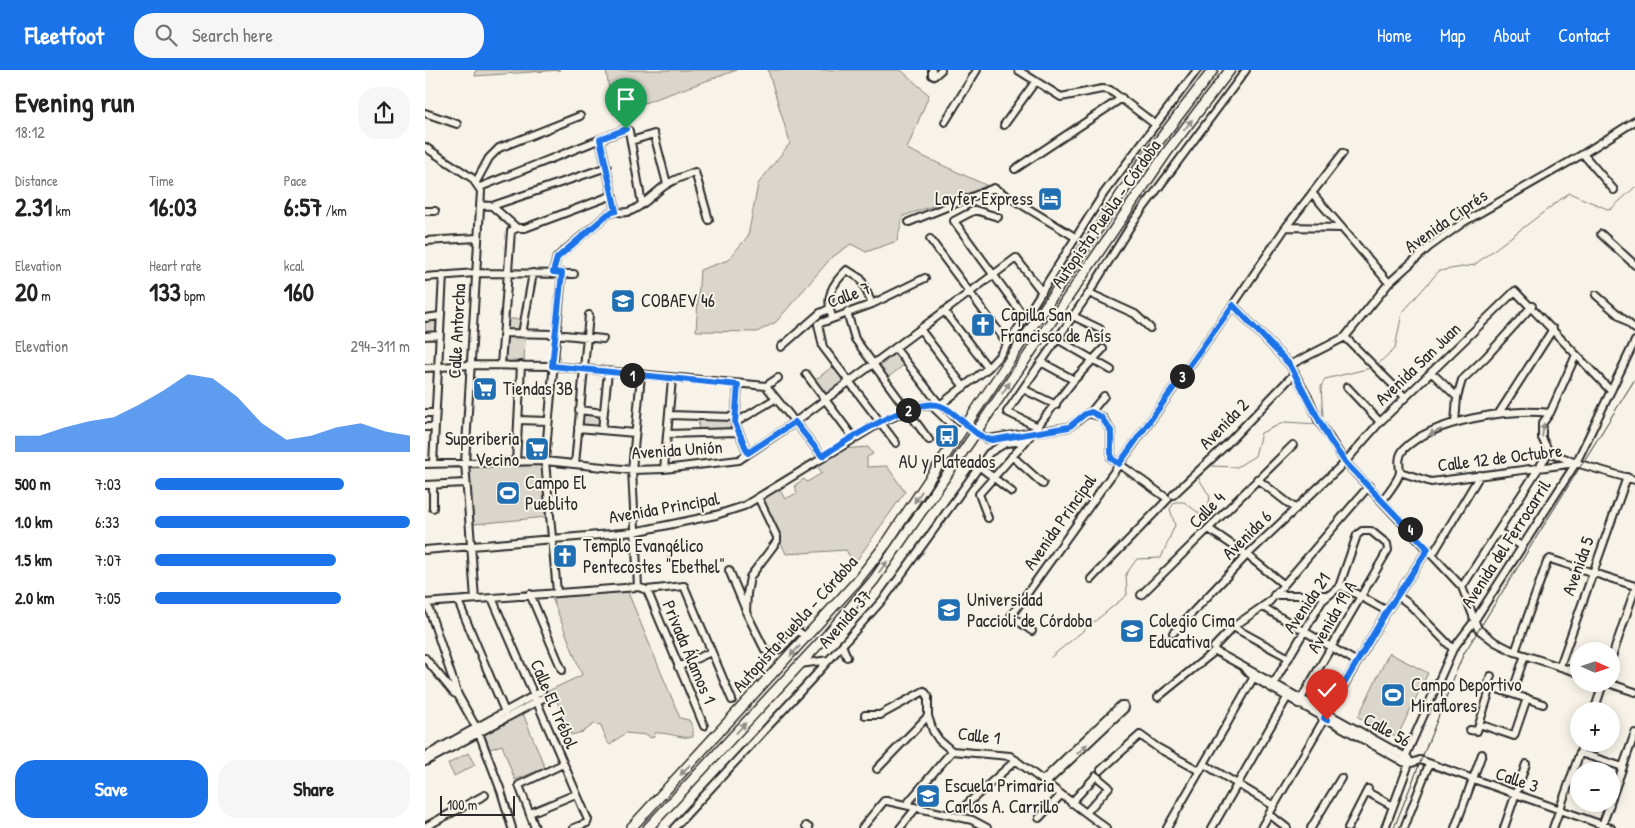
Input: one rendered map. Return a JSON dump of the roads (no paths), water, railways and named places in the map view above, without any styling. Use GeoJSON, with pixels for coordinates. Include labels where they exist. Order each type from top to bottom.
{"type":"FeatureCollection","features":[{"type":"Feature","properties":{"kind":"highway","name":"Autopista Puebla - Córdoba"},"geometry":{"type":"LineString","coordinates":[[631,828],[807,638],[881,550],[1142,163],[1213,70]]}},
{"type":"Feature","properties":{"kind":"highway","name":"Autopista Puebla - Córdoba"},"geometry":{"type":"LineString","coordinates":[[648,828],[800,664],[874,580],[1167,152],[1230,70]]}},
{"type":"Feature","properties":{"kind":"highway"},"geometry":{"type":"LineString","coordinates":[[653,828],[664,811]]}},
{"type":"Feature","properties":{"kind":"street"},"geometry":{"type":"LineString","coordinates":[[932,70],[934,76],[941,70]]}},
{"type":"Feature","properties":{"kind":"street"},"geometry":{"type":"LineString","coordinates":[[945,122],[977,70]]}},
{"type":"Feature","properties":{"kind":"street"},"geometry":{"type":"LineString","coordinates":[[1018,70],[1061,97],[1102,89],[1111,90],[1156,124]]}},
{"type":"Feature","properties":{"kind":"street"},"geometry":{"type":"LineString","coordinates":[[940,406],[988,368],[1008,344],[1104,192],[1197,70]]}},
{"type":"Feature","properties":{"kind":"street"},"geometry":{"type":"LineString","coordinates":[[1039,427],[1007,412],[1089,293],[1133,222],[1246,70]]}},
{"type":"Feature","properties":{"kind":"street"},"geometry":{"type":"LineString","coordinates":[[1004,125],[1035,82]]}},
{"type":"Feature","properties":{"kind":"street"},"geometry":{"type":"LineString","coordinates":[[1015,169],[1121,98]]}},
{"type":"Feature","properties":{"kind":"street"},"geometry":{"type":"LineString","coordinates":[[425,113],[457,124]]}},
{"type":"Feature","properties":{"kind":"street"},"geometry":{"type":"LineString","coordinates":[[478,184],[489,158],[499,148],[580,116]]}},
{"type":"Feature","properties":{"kind":"street","name":"Avenida Ciprés"},"geometry":{"type":"LineString","coordinates":[[1290,365],[1345,337],[1389,283],[1429,246],[1464,222],[1583,154],[1635,121]]}},
{"type":"Feature","properties":{"kind":"street"},"geometry":{"type":"LineString","coordinates":[[478,184],[626,129],[629,131],[642,204]]}},
{"type":"Feature","properties":{"kind":"street"},"geometry":{"type":"LineString","coordinates":[[631,141],[654,134],[667,184]]}},
{"type":"Feature","properties":{"kind":"street"},"geometry":{"type":"LineString","coordinates":[[600,139],[616,211]]}},
{"type":"Feature","properties":{"kind":"street"},"geometry":{"type":"LineString","coordinates":[[425,147],[478,184]]}},
{"type":"Feature","properties":{"kind":"street","name":"Avenida Principal"},"geometry":{"type":"LineString","coordinates":[[1032,631],[1011,616],[1233,305],[1286,227],[1343,153]]}},
{"type":"Feature","properties":{"kind":"street"},"geometry":{"type":"LineString","coordinates":[[1583,154],[1614,190]]}},
{"type":"Feature","properties":{"kind":"street"},"geometry":{"type":"LineString","coordinates":[[480,205],[492,206],[607,167]]}},
{"type":"Feature","properties":{"kind":"street"},"geometry":{"type":"LineString","coordinates":[[553,272],[557,258],[608,214],[634,209],[667,184],[695,172],[709,220]]}},
{"type":"Feature","properties":{"kind":"street","name":"Calle Antorcha"},"geometry":{"type":"LineString","coordinates":[[475,599],[465,463],[480,205],[478,184]]}},
{"type":"Feature","properties":{"kind":"street"},"geometry":{"type":"LineString","coordinates":[[909,222],[994,188],[1075,237]]}},
{"type":"Feature","properties":{"kind":"street"},"geometry":{"type":"LineString","coordinates":[[1312,193],[1389,283]]}},
{"type":"Feature","properties":{"kind":"street"},"geometry":{"type":"LineString","coordinates":[[501,365],[511,232],[517,228],[525,228],[613,195]]}},
{"type":"Feature","properties":{"kind":"street"},"geometry":{"type":"LineString","coordinates":[[492,206],[517,228]]}},
{"type":"Feature","properties":{"kind":"street"},"geometry":{"type":"LineString","coordinates":[[998,217],[975,210],[954,221],[1025,318]]}},
{"type":"Feature","properties":{"kind":"street"},"geometry":{"type":"LineString","coordinates":[[425,211],[435,211]]}},
{"type":"Feature","properties":{"kind":"street"},"geometry":{"type":"LineString","coordinates":[[1286,227],[1343,228]]}},
{"type":"Feature","properties":{"kind":"street"},"geometry":{"type":"LineString","coordinates":[[1601,234],[1635,265]]}},
{"type":"Feature","properties":{"kind":"street"},"geometry":{"type":"LineString","coordinates":[[425,241],[477,238]]}},
{"type":"Feature","properties":{"kind":"street"},"geometry":{"type":"LineString","coordinates":[[930,239],[1008,344]]}},
{"type":"Feature","properties":{"kind":"street","name":"Avenida Unión"},"geometry":{"type":"LineString","coordinates":[[425,464],[545,461],[632,470],[663,469],[731,462],[748,453],[849,383],[1015,258],[1042,292]]}},
{"type":"Feature","properties":{"kind":"street"},"geometry":{"type":"LineString","coordinates":[[832,317],[827,303],[830,292],[847,270],[861,279],[872,304]]}},
{"type":"Feature","properties":{"kind":"street"},"geometry":{"type":"LineString","coordinates":[[425,277],[475,273],[553,272],[574,274]]}},
{"type":"Feature","properties":{"kind":"street"},"geometry":{"type":"LineString","coordinates":[[523,334],[533,273]]}},
{"type":"Feature","properties":{"kind":"street"},"geometry":{"type":"LineString","coordinates":[[557,592],[545,461],[552,366],[562,273]]}},
{"type":"Feature","properties":{"kind":"street"},"geometry":{"type":"LineString","coordinates":[[433,464],[443,275]]}},
{"type":"Feature","properties":{"kind":"street","name":"Calle 7"},"geometry":{"type":"LineString","coordinates":[[849,383],[823,347],[818,324],[832,317],[872,304],[925,278]]}},
{"type":"Feature","properties":{"kind":"street","name":"Avenida San Juan"},"geometry":{"type":"LineString","coordinates":[[1345,462],[1380,422],[1515,291],[1531,306]]}},
{"type":"Feature","properties":{"kind":"street"},"geometry":{"type":"LineString","coordinates":[[1089,293],[1135,314],[1150,328]]}},
{"type":"Feature","properties":{"kind":"street"},"geometry":{"type":"LineString","coordinates":[[1596,295],[1635,330]]}},
{"type":"Feature","properties":{"kind":"street"},"geometry":{"type":"LineString","coordinates":[[1233,305],[1290,365],[1318,420],[1345,462],[1383,500],[1462,587],[1481,633],[1515,652],[1570,670]]}},
{"type":"Feature","properties":{"kind":"street"},"geometry":{"type":"LineString","coordinates":[[1455,423],[1457,397],[1462,380],[1467,373],[1486,357],[1531,306],[1611,391]]}},
{"type":"Feature","properties":{"kind":"street"},"geometry":{"type":"LineString","coordinates":[[781,347],[820,313],[829,309]]}},
{"type":"Feature","properties":{"kind":"street"},"geometry":{"type":"LineString","coordinates":[[944,311],[988,368]]}},
{"type":"Feature","properties":{"kind":"street"},"geometry":{"type":"LineString","coordinates":[[847,312],[855,339],[929,440]]}},
{"type":"Feature","properties":{"kind":"street"},"geometry":{"type":"LineString","coordinates":[[575,464],[589,315]]}},
{"type":"Feature","properties":{"kind":"street"},"geometry":{"type":"LineString","coordinates":[[425,318],[440,316]]}},
{"type":"Feature","properties":{"kind":"street"},"geometry":{"type":"LineString","coordinates":[[1073,316],[1101,329]]}},
{"type":"Feature","properties":{"kind":"street"},"geometry":{"type":"LineString","coordinates":[[920,329],[964,387]]}},
{"type":"Feature","properties":{"kind":"street"},"geometry":{"type":"LineString","coordinates":[[1499,413],[1553,329]]}},
{"type":"Feature","properties":{"kind":"street"},"geometry":{"type":"LineString","coordinates":[[504,333],[555,334],[603,339]]}},
{"type":"Feature","properties":{"kind":"street"},"geometry":{"type":"LineString","coordinates":[[425,336],[439,335]]}},
{"type":"Feature","properties":{"kind":"street"},"geometry":{"type":"LineString","coordinates":[[1345,337],[1405,397]]}},
{"type":"Feature","properties":{"kind":"street"},"geometry":{"type":"LineString","coordinates":[[1057,339],[1111,370]]}},
{"type":"Feature","properties":{"kind":"street","name":"Avenida del Ferrocarril"},"geometry":{"type":"LineString","coordinates":[[1385,828],[1453,649],[1475,620],[1576,463],[1635,341]]}},
{"type":"Feature","properties":{"kind":"street"},"geometry":{"type":"LineString","coordinates":[[895,348],[940,406],[987,439],[1033,434],[1069,427],[1088,413],[1103,396]]}},
{"type":"Feature","properties":{"kind":"street"},"geometry":{"type":"LineString","coordinates":[[988,518],[979,495],[1039,427],[1075,380],[1103,349]]}},
{"type":"Feature","properties":{"kind":"street"},"geometry":{"type":"LineString","coordinates":[[1576,354],[1550,413],[1542,424],[1542,438],[1549,452],[1576,463],[1635,480]]}},
{"type":"Feature","properties":{"kind":"street"},"geometry":{"type":"LineString","coordinates":[[1041,362],[1075,380]]}},
{"type":"Feature","properties":{"kind":"street"},"geometry":{"type":"LineString","coordinates":[[425,368],[470,365],[552,366],[672,379],[766,386],[778,378]]}},
{"type":"Feature","properties":{"kind":"street"},"geometry":{"type":"LineString","coordinates":[[516,462],[521,365]]}},
{"type":"Feature","properties":{"kind":"street"},"geometry":{"type":"LineString","coordinates":[[602,430],[608,372]]}},
{"type":"Feature","properties":{"kind":"street"},"geometry":{"type":"LineString","coordinates":[[1431,372],[1457,397]]}},
{"type":"Feature","properties":{"kind":"street","name":"Avenida 2"},"geometry":{"type":"LineString","coordinates":[[1091,579],[1171,497],[1225,446],[1295,373]]}},
{"type":"Feature","properties":{"kind":"street"},"geometry":{"type":"LineString","coordinates":[[806,374],[853,437]]}},
{"type":"Feature","properties":{"kind":"street"},"geometry":{"type":"LineString","coordinates":[[638,587],[632,470],[641,376]]}},
{"type":"Feature","properties":{"kind":"street"},"geometry":{"type":"LineString","coordinates":[[663,469],[672,379]]}},
{"type":"Feature","properties":{"kind":"street"},"geometry":{"type":"LineString","coordinates":[[849,383],[896,443]]}},
{"type":"Feature","properties":{"kind":"street"},"geometry":{"type":"LineString","coordinates":[[738,385],[734,420],[737,432],[748,453]]}},
{"type":"Feature","properties":{"kind":"street"},"geometry":{"type":"LineString","coordinates":[[766,386],[822,456]]}},
{"type":"Feature","properties":{"kind":"street"},"geometry":{"type":"LineString","coordinates":[[1347,387],[1380,422]]}},
{"type":"Feature","properties":{"kind":"street"},"geometry":{"type":"LineString","coordinates":[[1023,389],[1056,405]]}},
{"type":"Feature","properties":{"kind":"street"},"geometry":{"type":"LineString","coordinates":[[669,416],[734,420],[775,399]]}},
{"type":"Feature","properties":{"kind":"street","name":"Avenida Principal"},"geometry":{"type":"LineString","coordinates":[[425,550],[634,532],[729,512],[759,498],[822,456],[880,423],[907,410],[924,405],[940,406]]}},
{"type":"Feature","properties":{"kind":"street"},"geometry":{"type":"LineString","coordinates":[[932,406],[964,427]]}},
{"type":"Feature","properties":{"kind":"street"},"geometry":{"type":"LineString","coordinates":[[579,410],[604,413]]}},
{"type":"Feature","properties":{"kind":"street"},"geometry":{"type":"LineString","coordinates":[[425,413],[435,412]]}},
{"type":"Feature","properties":{"kind":"street"},"geometry":{"type":"LineString","coordinates":[[1088,413],[1101,417],[1107,423],[1111,431],[1111,458],[1171,497]]}},
{"type":"Feature","properties":{"kind":"street","name":"Calle 12 de Octubre"},"geometry":{"type":"LineString","coordinates":[[1383,500],[1400,472],[1399,458],[1404,450],[1426,436],[1455,423],[1499,413],[1550,413]]}},
{"type":"Feature","properties":{"kind":"street"},"geometry":{"type":"LineString","coordinates":[[518,420],[548,421]]}},
{"type":"Feature","properties":{"kind":"street"},"geometry":{"type":"LineString","coordinates":[[425,427],[434,427]]}},
{"type":"Feature","properties":{"kind":"street"},"geometry":{"type":"LineString","coordinates":[[578,428],[635,433]]}},
{"type":"Feature","properties":{"kind":"street"},"geometry":{"type":"LineString","coordinates":[[667,434],[737,432]]}},
{"type":"Feature","properties":{"kind":"street","name":"Avenida 37"},"geometry":{"type":"LineString","coordinates":[[674,828],[886,596],[989,453],[1006,443],[1026,441]]}},
{"type":"Feature","properties":{"kind":"street","name":"Calle 4"},"geometry":{"type":"LineString","coordinates":[[1141,595],[1293,445]]}},
{"type":"Feature","properties":{"kind":"street"},"geometry":{"type":"LineString","coordinates":[[1462,587],[1549,452]]}},
{"type":"Feature","properties":{"kind":"street"},"geometry":{"type":"LineString","coordinates":[[1012,456],[1043,484]]}},
{"type":"Feature","properties":{"kind":"street","name":"Avenida 6"},"geometry":{"type":"LineString","coordinates":[[1173,634],[1247,555],[1345,462]]}},
{"type":"Feature","properties":{"kind":"street","name":"Calle 12 de Octubre"},"geometry":{"type":"LineString","coordinates":[[1400,472],[1431,482],[1576,463]]}},
{"type":"Feature","properties":{"kind":"street"},"geometry":{"type":"LineString","coordinates":[[980,467],[1012,492]]}},
{"type":"Feature","properties":{"kind":"street"},"geometry":{"type":"LineString","coordinates":[[1261,828],[1387,611],[1430,551],[1480,475]]}},
{"type":"Feature","properties":{"kind":"street","name":"Avenida 5"},"geometry":{"type":"LineString","coordinates":[[1559,666],[1627,477]]}},
{"type":"Feature","properties":{"kind":"street"},"geometry":{"type":"LineString","coordinates":[[1257,479],[1296,508]]}},
{"type":"Feature","properties":{"kind":"street"},"geometry":{"type":"LineString","coordinates":[[425,485],[466,483]]}},
{"type":"Feature","properties":{"kind":"street"},"geometry":{"type":"LineString","coordinates":[[433,485],[433,508]]}},
{"type":"Feature","properties":{"kind":"street"},"geometry":{"type":"LineString","coordinates":[[1157,697],[1215,651],[1214,647],[1233,627],[1263,608],[1369,486]]}},
{"type":"Feature","properties":{"kind":"street"},"geometry":{"type":"LineString","coordinates":[[746,612],[750,577],[777,541],[777,537],[759,498]]}},
{"type":"Feature","properties":{"kind":"street"},"geometry":{"type":"LineString","coordinates":[[1209,529],[1247,555],[1283,584]]}},
{"type":"Feature","properties":{"kind":"street","name":"Avenida 21"},"geometry":{"type":"LineString","coordinates":[[1273,686],[1327,596],[1341,585],[1352,546],[1362,531],[1371,531],[1387,544]]}},
{"type":"Feature","properties":{"kind":"street"},"geometry":{"type":"LineString","coordinates":[[1498,532],[1522,546]]}},
{"type":"Feature","properties":{"kind":"street","name":"Avenida 19 A"},"geometry":{"type":"LineString","coordinates":[[1299,701],[1388,550],[1387,544]]}},
{"type":"Feature","properties":{"kind":"street"},"geometry":{"type":"LineString","coordinates":[[1515,652],[1547,562],[1550,559],[1635,586]]}},
{"type":"Feature","properties":{"kind":"street"},"geometry":{"type":"LineString","coordinates":[[729,570],[746,612],[765,650],[777,652],[799,631],[807,638]]}},
{"type":"Feature","properties":{"kind":"street"},"geometry":{"type":"LineString","coordinates":[[1341,585],[1387,611]]}},
{"type":"Feature","properties":{"kind":"street"},"geometry":{"type":"LineString","coordinates":[[512,828],[501,791],[478,731],[458,695],[433,618],[426,603],[557,592],[638,587],[647,590],[684,586],[732,700]]}},
{"type":"Feature","properties":{"kind":"street","name":"Privada Álamos 1"},"geometry":{"type":"LineString","coordinates":[[647,590],[704,726]]}},
{"type":"Feature","properties":{"kind":"street"},"geometry":{"type":"LineString","coordinates":[[1617,642],[1635,590]]}},
{"type":"Feature","properties":{"kind":"street"},"geometry":{"type":"LineString","coordinates":[[530,594],[562,670]]}},
{"type":"Feature","properties":{"kind":"street"},"geometry":{"type":"LineString","coordinates":[[1397,595],[1409,604],[1453,649]]}},
{"type":"Feature","properties":{"kind":"street"},"geometry":{"type":"LineString","coordinates":[[1274,596],[1327,596]]}},
{"type":"Feature","properties":{"kind":"street","name":"Calle El Trébol"},"geometry":{"type":"LineString","coordinates":[[493,598],[588,822],[574,828]]}},
{"type":"Feature","properties":{"kind":"street"},"geometry":{"type":"LineString","coordinates":[[458,600],[505,712]]}},
{"type":"Feature","properties":{"kind":"street"},"geometry":{"type":"LineString","coordinates":[[1263,608],[1357,662]]}},
{"type":"Feature","properties":{"kind":"street"},"geometry":{"type":"LineString","coordinates":[[425,622],[433,618]]}},
{"type":"Feature","properties":{"kind":"street"},"geometry":{"type":"LineString","coordinates":[[1233,627],[1289,658]]}},
{"type":"Feature","properties":{"kind":"street"},"geometry":{"type":"LineString","coordinates":[[842,645],[847,656]]}},
{"type":"Feature","properties":{"kind":"street","name":"Calle 56"},"geometry":{"type":"LineString","coordinates":[[1215,651],[1325,716],[1409,761]]}},
{"type":"Feature","properties":{"kind":"street"},"geometry":{"type":"LineString","coordinates":[[678,667],[711,652]]}},
{"type":"Feature","properties":{"kind":"street"},"geometry":{"type":"LineString","coordinates":[[1512,694],[1525,655]]}},
{"type":"Feature","properties":{"kind":"street"},"geometry":{"type":"LineString","coordinates":[[425,658],[453,693],[458,695]]}},
{"type":"Feature","properties":{"kind":"street"},"geometry":{"type":"LineString","coordinates":[[800,664],[829,660]]}},
{"type":"Feature","properties":{"kind":"street"},"geometry":{"type":"LineString","coordinates":[[1167,828],[1255,675]]}},
{"type":"Feature","properties":{"kind":"street"},"geometry":{"type":"LineString","coordinates":[[1491,676],[1488,683],[1491,687],[1543,704]]}},
{"type":"Feature","properties":{"kind":"street","name":"Calle 56"},"geometry":{"type":"LineString","coordinates":[[1273,686],[1287,698],[1299,701]]}},
{"type":"Feature","properties":{"kind":"street"},"geometry":{"type":"LineString","coordinates":[[1470,730],[1477,731],[1491,687]]}},
{"type":"Feature","properties":{"kind":"street"},"geometry":{"type":"LineString","coordinates":[[1620,687],[1635,692]]}},
{"type":"Feature","properties":{"kind":"street","name":"Calle 1"},"geometry":{"type":"LineString","coordinates":[[865,715],[880,715],[924,691],[928,696],[927,716],[936,736],[952,751],[1005,755],[1016,760]]}},
{"type":"Feature","properties":{"kind":"street"},"geometry":{"type":"LineString","coordinates":[[491,723],[505,712],[543,694]]}},
{"type":"Feature","properties":{"kind":"street"},"geometry":{"type":"LineString","coordinates":[[425,762],[535,698]]}},
{"type":"Feature","properties":{"kind":"street"},"geometry":{"type":"LineString","coordinates":[[1212,828],[1287,698]]}},
{"type":"Feature","properties":{"kind":"street"},"geometry":{"type":"LineString","coordinates":[[1479,724],[1515,736],[1527,698]]}},
{"type":"Feature","properties":{"kind":"street"},"geometry":{"type":"LineString","coordinates":[[1121,705],[1124,705],[1125,708],[1045,782],[1121,705]]}},
{"type":"Feature","properties":{"kind":"street"},"geometry":{"type":"LineString","coordinates":[[877,769],[927,716]]}},
{"type":"Feature","properties":{"kind":"street"},"geometry":{"type":"LineString","coordinates":[[425,756],[478,731]]}},
{"type":"Feature","properties":{"kind":"street"},"geometry":{"type":"LineString","coordinates":[[1620,775],[1635,733]]}},
{"type":"Feature","properties":{"kind":"street"},"geometry":{"type":"LineString","coordinates":[[1101,770],[1140,735],[1158,748],[1200,771]]}},
{"type":"Feature","properties":{"kind":"street"},"geometry":{"type":"LineString","coordinates":[[906,805],[952,751]]}},
{"type":"Feature","properties":{"kind":"street"},"geometry":{"type":"LineString","coordinates":[[1553,828],[1580,753],[1623,767]]}},
{"type":"Feature","properties":{"kind":"street"},"geometry":{"type":"LineString","coordinates":[[1455,828],[1482,754]]}},
{"type":"Feature","properties":{"kind":"street"},"geometry":{"type":"LineString","coordinates":[[967,805],[1016,760],[1106,828]]}},
{"type":"Feature","properties":{"kind":"street","name":"Calle 3"},"geometry":{"type":"LineString","coordinates":[[1409,761],[1420,760],[1602,827],[1611,828]]}},
{"type":"Feature","properties":{"kind":"street"},"geometry":{"type":"LineString","coordinates":[[535,828],[519,785],[563,764]]}},
{"type":"Feature","properties":{"kind":"street"},"geometry":{"type":"LineString","coordinates":[[1204,764],[1274,806]]}},
{"type":"Feature","properties":{"kind":"street"},"geometry":{"type":"LineString","coordinates":[[1404,828],[1429,764]]}},
{"type":"Feature","properties":{"kind":"street"},"geometry":{"type":"LineString","coordinates":[[1504,828],[1526,764]]}},
{"type":"Feature","properties":{"kind":"street"},"geometry":{"type":"LineString","coordinates":[[1071,803],[1096,776],[1109,787],[1086,814]]}},
{"type":"Feature","properties":{"kind":"street"},"geometry":{"type":"LineString","coordinates":[[1311,828],[1341,778]]}},
{"type":"Feature","properties":{"kind":"street"},"geometry":{"type":"LineString","coordinates":[[1348,828],[1368,791],[1393,806]]}},
{"type":"Feature","properties":{"kind":"street"},"geometry":{"type":"LineString","coordinates":[[530,814],[576,794]]}},
{"type":"Feature","properties":{"kind":"street"},"geometry":{"type":"LineString","coordinates":[[425,828],[485,795]]}},
{"type":"Feature","properties":{"kind":"street"},"geometry":{"type":"LineString","coordinates":[[1039,818],[1061,795]]}},
{"type":"Feature","properties":{"kind":"street"},"geometry":{"type":"LineString","coordinates":[[862,828],[884,801],[972,820],[987,828]]}},
{"type":"Feature","properties":{"kind":"street"},"geometry":{"type":"LineString","coordinates":[[900,828],[916,808]]}},
{"type":"Feature","properties":{"kind":"street"},"geometry":{"type":"LineString","coordinates":[[1602,827],[1607,812]]}},
{"type":"Feature","properties":{"kind":"street"},"geometry":{"type":"LineString","coordinates":[[1269,814],[1287,828]]}},
{"type":"Feature","properties":{"kind":"street"},"geometry":{"type":"LineString","coordinates":[[1092,828],[1098,822]]}},
{"type":"Feature","properties":{"kind":"waterway"},"geometry":{"type":"LineString","coordinates":[[1377,365],[1395,348],[1402,313],[1439,271],[1474,265],[1569,193],[1610,210],[1635,187]]}},
{"type":"Feature","properties":{"kind":"waterway"},"geometry":{"type":"LineString","coordinates":[[1323,416],[1321,387],[1325,379],[1371,368]]}},
{"type":"Feature","properties":{"kind":"waterway"},"geometry":{"type":"LineString","coordinates":[[1051,657],[1127,595],[1126,574],[1137,559],[1161,558],[1175,525],[1170,509],[1175,502],[1184,502],[1200,514],[1208,507],[1210,497],[1198,477],[1211,466],[1237,467],[1255,456],[1261,433],[1285,422],[1317,424]]}},
{"type":"Feature","properties":{"kind":"railway"},"geometry":{"type":"LineString","coordinates":[[1394,828],[1463,655],[1635,379]]}},
{"type":"Feature","properties":{"kind":"place","name":"Layfer Express"},"geometry":{"type":"Point","coordinates":[1050,199]}},
{"type":"Feature","properties":{"kind":"place","name":"COBAEV 46"},"geometry":{"type":"Point","coordinates":[623,301]}},
{"type":"Feature","properties":{"kind":"place","name":"Capilla San Francisco de Asís"},"geometry":{"type":"Point","coordinates":[983,325]}},
{"type":"Feature","properties":{"kind":"place","name":"Tiendas 3B"},"geometry":{"type":"Point","coordinates":[485,389]}},
{"type":"Feature","properties":{"kind":"place","name":"AU y Plateados"},"geometry":{"type":"Point","coordinates":[947,436]}},
{"type":"Feature","properties":{"kind":"place","name":"Superiberia Vecino"},"geometry":{"type":"Point","coordinates":[537,449]}},
{"type":"Feature","properties":{"kind":"place","name":"Campo El Pueblito"},"geometry":{"type":"Point","coordinates":[508,493]}},
{"type":"Feature","properties":{"kind":"place","name":"Templo Evangélico Pentecostes \"Ebethel\""},"geometry":{"type":"Point","coordinates":[565,556]}},
{"type":"Feature","properties":{"kind":"place","name":"Universidad Paccioli de Córdoba"},"geometry":{"type":"Point","coordinates":[949,610]}},
{"type":"Feature","properties":{"kind":"place","name":"Colegio Cima Educativa"},"geometry":{"type":"Point","coordinates":[1132,631]}},
{"type":"Feature","properties":{"kind":"place","name":"Campo Deportivo Miraflores"},"geometry":{"type":"Point","coordinates":[1393,695]}},
{"type":"Feature","properties":{"kind":"place","name":"Escuela Primaria Carlos A. Carrillo"},"geometry":{"type":"Point","coordinates":[928,796]}}]}
